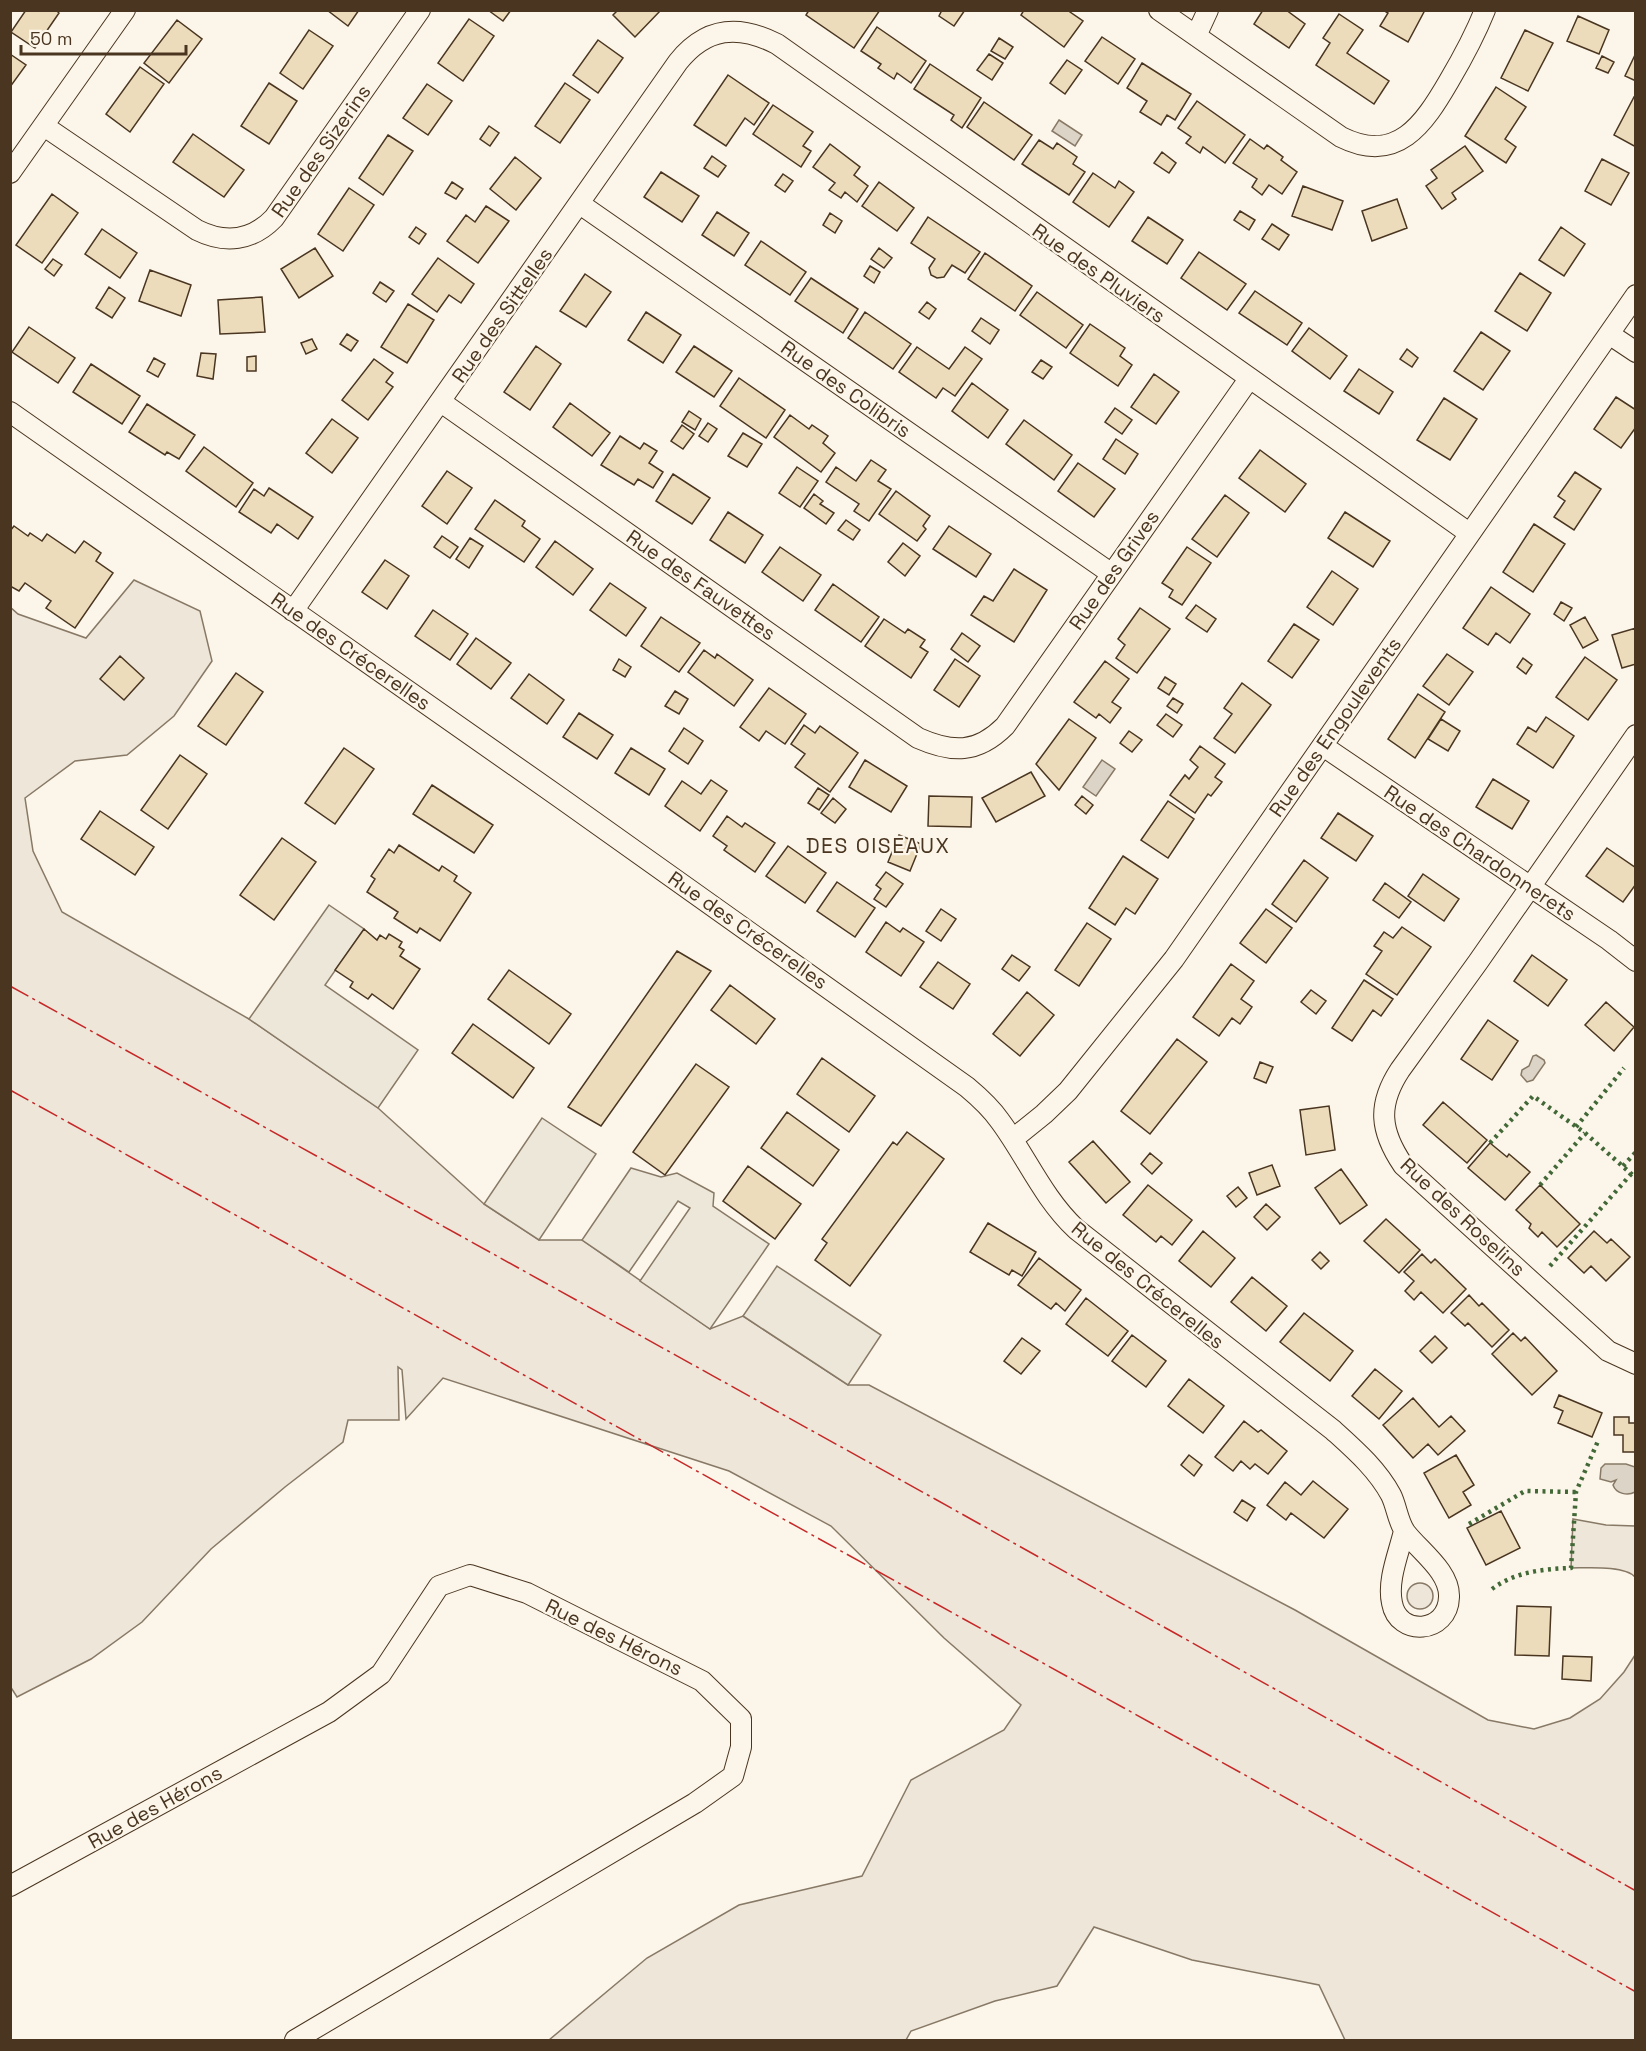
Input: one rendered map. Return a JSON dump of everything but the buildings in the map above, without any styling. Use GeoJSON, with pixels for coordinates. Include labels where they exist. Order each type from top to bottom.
{"type":"FeatureCollection","features":[{"type":"Feature","properties":{"kind":"street"},"geometry":{"type":"LineString","coordinates":[[10,173],[125,10]]}},
{"type":"Feature","properties":{"kind":"street","name":"Rue des Sizerins"},"geometry":{"type":"LineString","coordinates":[[44,126],[197,230],[224,239],[247,237],[266,227],[274,219],[420,10]]}},
{"type":"Feature","properties":{"kind":"street"},"geometry":{"type":"LineString","coordinates":[[1159,10],[1341,137],[1355,144],[1372,146],[1390,143],[1407,136],[1430,114],[1456,69],[1485,10]]}},
{"type":"Feature","properties":{"kind":"street"},"geometry":{"type":"LineString","coordinates":[[1196,36],[1208,10]]}},
{"type":"Feature","properties":{"kind":"street","name":"Rue des Pluviers"},"geometry":{"type":"LineString","coordinates":[[722,33],[744,32],[777,44],[1248,379],[1469,532]]}},
{"type":"Feature","properties":{"kind":"street","name":"Rue des Sittelles"},"geometry":{"type":"LineString","coordinates":[[293,611],[688,50],[697,42],[722,33]]}},
{"type":"Feature","properties":{"kind":"street","name":"Rue des Colibris"},"geometry":{"type":"LineString","coordinates":[[580,204],[1112,574]]}},
{"type":"Feature","properties":{"kind":"street","name":"Rue des Engoulevents"},"geometry":{"type":"LineString","coordinates":[[1013,1139],[1068,1091],[1174,958],[1635,295]]}},
{"type":"Feature","properties":{"kind":"street"},"geometry":{"type":"LineString","coordinates":[[1609,334],[1635,352]]}},
{"type":"Feature","properties":{"kind":"street","name":"Rue des Grives"},"geometry":{"type":"LineString","coordinates":[[969,748],[994,736],[1005,726],[1248,379]]}},
{"type":"Feature","properties":{"kind":"street","name":"Rue des Fauvettes"},"geometry":{"type":"LineString","coordinates":[[441,402],[918,738],[943,748],[969,748]]}},
{"type":"Feature","properties":{"kind":"street","name":"Rue des Crécerelles"},"geometry":{"type":"LineString","coordinates":[[10,412],[948,1072],[985,1103],[1013,1139],[1050,1200],[1088,1240],[1333,1430],[1360,1455],[1383,1480],[1392,1497],[1404,1531]]}},
{"type":"Feature","properties":{"kind":"street","name":"Rue des Roselins"},"geometry":{"type":"LineString","coordinates":[[1635,735],[1389,1087],[1384,1107],[1385,1127],[1391,1147],[1408,1170],[1608,1351],[1635,1364]]}},
{"type":"Feature","properties":{"kind":"street","name":"Rue des Chardonnerets"},"geometry":{"type":"LineString","coordinates":[[1323,746],[1609,940],[1635,961]]}},
{"type":"Feature","properties":{"kind":"street","name":"Rue des Hérons"},"geometry":{"type":"LineString","coordinates":[[10,1886],[329,1712],[381,1674],[439,1586],[470,1575],[527,1593],[702,1681],[741,1719],[741,1747],[733,1776],[695,1803],[295,2040]]}},
{"type":"Feature","properties":{"kind":"shaded area"},"geometry":{"type":"Polygon","coordinates":[[[1059,120],[1082,135],[1075,146],[1052,131],[1059,120]]]}},
{"type":"Feature","properties":{"kind":"shaded area"},"geometry":{"type":"Polygon","coordinates":[[[134,580],[200,611],[212,661],[174,716],[127,755],[75,761],[25,798],[33,851],[62,912],[249,1019],[378,1108],[484,1204],[539,1240],[582,1240],[710,1329],[743,1316],[848,1385],[869,1385],[1295,1610],[1488,1720],[1534,1729],[1570,1718],[1600,1699],[1624,1672],[1635,1655],[1635,2040],[1345,2040],[1319,1985],[1192,1960],[1094,1927],[1057,1986],[995,2001],[911,2031],[906,2040],[549,2040],[647,1958],[739,1905],[862,1876],[911,1780],[1004,1730],[1021,1705],[944,1638],[831,1526],[729,1471],[443,1378],[406,1419],[402,1370],[398,1367],[399,1420],[348,1420],[343,1442],[211,1549],[142,1622],[91,1659],[17,1697],[10,1686],[10,607],[18,614],[86,638],[134,580]]]}},
{"type":"Feature","properties":{"kind":"shaded area"},"geometry":{"type":"Polygon","coordinates":[[[1102,760],[1115,769],[1096,796],[1083,787],[1102,760]]]}},
{"type":"Feature","properties":{"kind":"shaded area"},"geometry":{"type":"Polygon","coordinates":[[[329,905],[364,929],[325,985],[418,1050],[378,1108],[249,1019],[329,905]]]}},
{"type":"Feature","properties":{"kind":"shaded area"},"geometry":{"type":"Polygon","coordinates":[[[1536,1055],[1545,1063],[1533,1080],[1527,1082],[1521,1075],[1522,1070],[1529,1066],[1533,1056],[1536,1055]]]}},
{"type":"Feature","properties":{"kind":"shaded area"},"geometry":{"type":"Polygon","coordinates":[[[542,1118],[596,1154],[539,1240],[484,1204],[542,1118]]]}},
{"type":"Feature","properties":{"kind":"shaded area"},"geometry":{"type":"Polygon","coordinates":[[[631,1168],[661,1177],[677,1173],[714,1193],[713,1206],[769,1244],[710,1329],[640,1281],[690,1208],[678,1201],[629,1272],[582,1240],[631,1168]]]}},
{"type":"Feature","properties":{"kind":"shaded area"},"geometry":{"type":"Polygon","coordinates":[[[777,1266],[881,1335],[848,1385],[743,1316],[777,1266]]]}},
{"type":"Feature","properties":{"kind":"shaded area"},"geometry":{"type":"Polygon","coordinates":[[[1605,1464],[1626,1464],[1635,1467],[1635,1492],[1622,1493],[1613,1485],[1616,1480],[1611,1482],[1600,1479],[1601,1468],[1605,1464]]]}},
{"type":"Feature","properties":{"kind":"shaded area"},"geometry":{"type":"Polygon","coordinates":[[[1573,1519],[1606,1525],[1635,1526],[1635,1577],[1630,1573],[1614,1569],[1571,1568],[1573,1519]]]}},
{"type":"Feature","properties":{"kind":"shaded area"},"geometry":{"type":"Polygon","coordinates":[[[1420,1583],[1429,1587],[1433,1596],[1429,1605],[1420,1609],[1411,1605],[1407,1596],[1411,1587],[1420,1583]]]}},
{"type":"Feature","properties":{"kind":"hedge"},"geometry":{"type":"LineString","coordinates":[[1576,1127],[1624,1068]]}},
{"type":"Feature","properties":{"kind":"hedge"},"geometry":{"type":"LineString","coordinates":[[1490,1143],[1533,1096],[1585,1133],[1636,1178]]}},
{"type":"Feature","properties":{"kind":"hedge"},"geometry":{"type":"LineString","coordinates":[[1540,1185],[1585,1133]]}},
{"type":"Feature","properties":{"kind":"hedge"},"geometry":{"type":"LineString","coordinates":[[1623,1166],[1636,1152]]}},
{"type":"Feature","properties":{"kind":"hedge"},"geometry":{"type":"LineString","coordinates":[[1550,1266],[1632,1173]]}},
{"type":"Feature","properties":{"kind":"hedge"},"geometry":{"type":"LineString","coordinates":[[1492,1589],[1529,1572],[1571,1568],[1576,1492],[1598,1441]]}},
{"type":"Feature","properties":{"kind":"hedge"},"geometry":{"type":"LineString","coordinates":[[1469,1524],[1525,1491],[1576,1492]]}},
{"type":"Feature","properties":{"kind":"power"},"geometry":{"type":"LineString","coordinates":[[10,986],[1636,1891]]}},
{"type":"Feature","properties":{"kind":"power"},"geometry":{"type":"LineString","coordinates":[[10,1090],[1636,1992]]}},
{"type":"Feature","properties":{"kind":"district","name":"DES OISEAUX"},"geometry":{"type":"Point","coordinates":[878,846]}}]}
